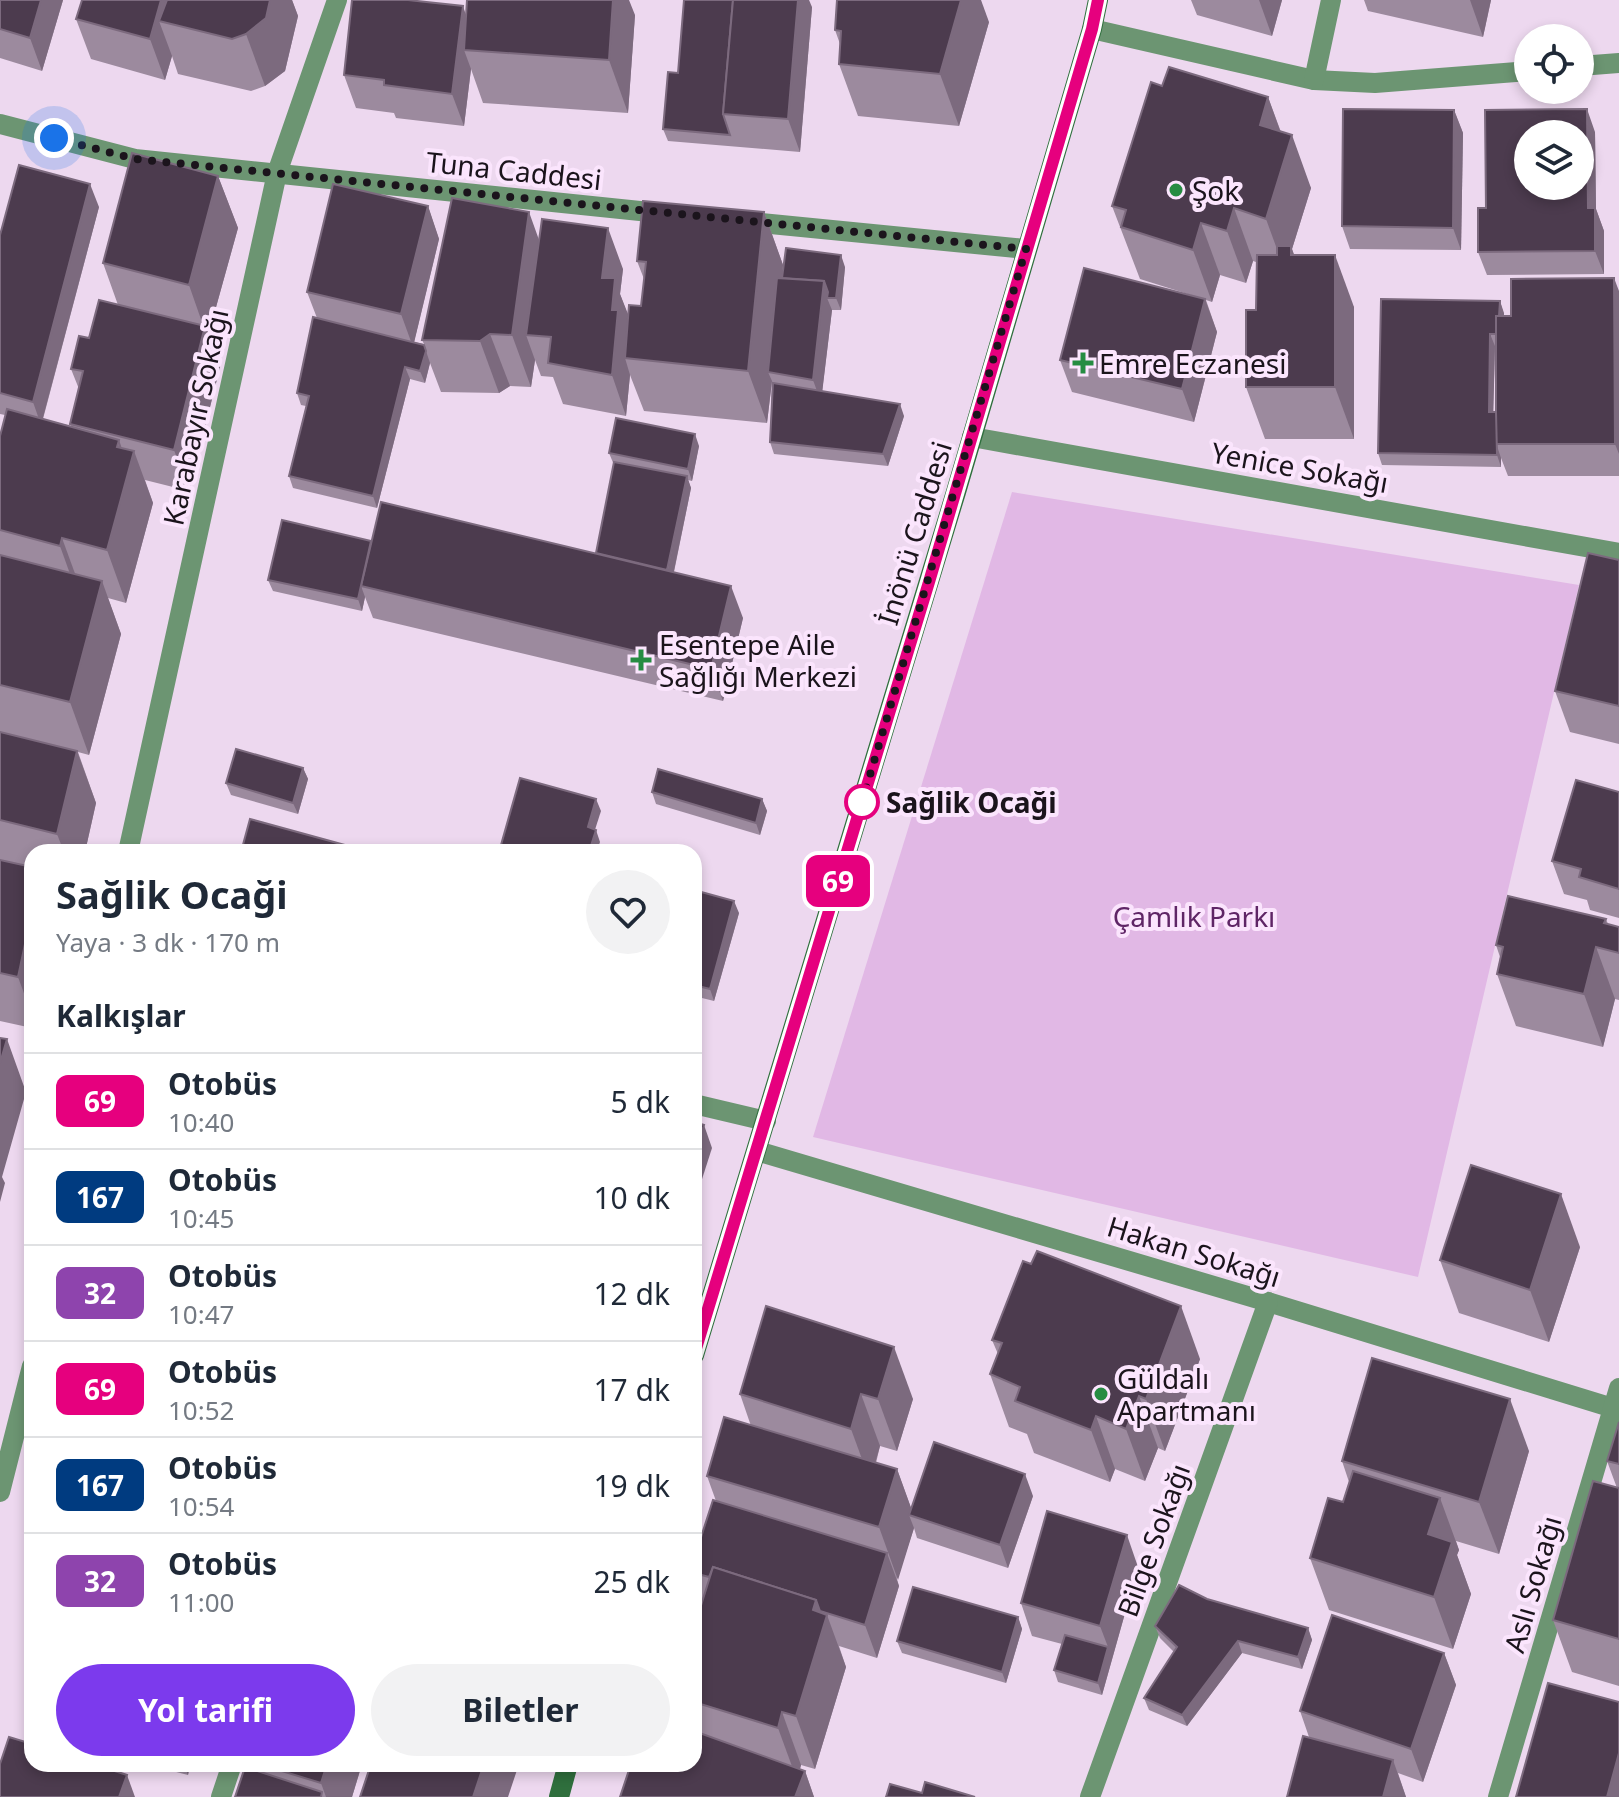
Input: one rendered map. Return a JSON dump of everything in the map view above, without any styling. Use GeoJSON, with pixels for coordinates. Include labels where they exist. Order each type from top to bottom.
{"type":"FeatureCollection","features":[{"type":"Feature","properties":{"kind":"street","name":"Karabayır Sokağı"},"geometry":{"type":"LineString","coordinates":[[130,844],[277,173],[337,0]]}},
{"type":"Feature","properties":{"kind":"street","name":"İnönü Caddesi"},"geometry":{"type":"LineString","coordinates":[[702,1329],[972,437],[1098,0]]}},
{"type":"Feature","properties":{"kind":"street"},"geometry":{"type":"LineString","coordinates":[[1314,80],[1331,0]]}},
{"type":"Feature","properties":{"kind":"street"},"geometry":{"type":"LineString","coordinates":[[1092,29],[1314,80],[1375,83],[1514,72]]}},
{"type":"Feature","properties":{"kind":"street"},"geometry":{"type":"LineString","coordinates":[[1594,65],[1619,63]]}},
{"type":"Feature","properties":{"kind":"street","name":"Tuna Caddesi"},"geometry":{"type":"LineString","coordinates":[[0,124],[135,159],[685,215]]}},
{"type":"Feature","properties":{"kind":"street"},"geometry":{"type":"LineString","coordinates":[[716,218],[1026,249]]}},
{"type":"Feature","properties":{"kind":"street","name":"Yenice Sokağı"},"geometry":{"type":"LineString","coordinates":[[972,437],[1619,553]]}},
{"type":"Feature","properties":{"kind":"street"},"geometry":{"type":"LineString","coordinates":[[702,1106],[766,1121]]}},
{"type":"Feature","properties":{"kind":"street","name":"Hakan Sokağı"},"geometry":{"type":"LineString","coordinates":[[757,1151],[1613,1408]]}},
{"type":"Feature","properties":{"kind":"street","name":"Bilge Sokağı"},"geometry":{"type":"LineString","coordinates":[[1090,1797],[1268,1302]]}},
{"type":"Feature","properties":{"kind":"street","name":"Aslı Sokağı"},"geometry":{"type":"LineString","coordinates":[[1498,1797],[1619,1388]]}},
{"type":"Feature","properties":{"kind":"street"},"geometry":{"type":"LineString","coordinates":[[0,1492],[24,1398]]}},
{"type":"Feature","properties":{"kind":"street"},"geometry":{"type":"LineString","coordinates":[[221,1797],[229,1772]]}},
{"type":"Feature","properties":{"kind":"street"},"geometry":{"type":"LineString","coordinates":[[559,1797],[566,1772]]}},
{"type":"Feature","properties":{"kind":"green space","name":"Çamlık Parkı"},"geometry":{"type":"Polygon","coordinates":[[[1012,492],[1579,585],[1418,1277],[813,1137],[1012,492]]]}},
{"type":"Feature","properties":{"kind":"building"},"geometry":{"type":"Polygon","coordinates":[[[0,0],[41,0],[30,38],[0,29],[0,0]]]}},
{"type":"Feature","properties":{"kind":"building"},"geometry":{"type":"Polygon","coordinates":[[[82,0],[161,0],[150,39],[76,19],[82,0]]]}},
{"type":"Feature","properties":{"kind":"building"},"geometry":{"type":"Polygon","coordinates":[[[167,0],[270,0],[266,18],[246,34],[232,39],[159,21],[167,0]]]}},
{"type":"Feature","properties":{"kind":"building"},"geometry":{"type":"Polygon","coordinates":[[[352,0],[408,0],[463,6],[452,94],[384,85],[384,80],[344,75],[352,0]]]}},
{"type":"Feature","properties":{"kind":"building"},"geometry":{"type":"Polygon","coordinates":[[[467,0],[613,0],[609,60],[464,50],[467,0]]]}},
{"type":"Feature","properties":{"kind":"building"},"geometry":{"type":"Polygon","coordinates":[[[684,0],[733,0],[723,114],[730,135],[663,129],[668,72],[678,73],[684,0]]]}},
{"type":"Feature","properties":{"kind":"building"},"geometry":{"type":"Polygon","coordinates":[[[733,0],[798,0],[788,119],[723,114],[733,0]]]}},
{"type":"Feature","properties":{"kind":"building"},"geometry":{"type":"Polygon","coordinates":[[[837,0],[961,0],[940,74],[839,64],[841,31],[835,30],[837,0]]]}},
{"type":"Feature","properties":{"kind":"building"},"geometry":{"type":"Polygon","coordinates":[[[1169,67],[1268,97],[1260,125],[1292,135],[1266,219],[1234,208],[1227,231],[1201,223],[1193,250],[1121,227],[1126,210],[1112,206],[1151,82],[1162,86],[1169,67]]]}},
{"type":"Feature","properties":{"kind":"building"},"geometry":{"type":"Polygon","coordinates":[[[1343,109],[1454,110],[1453,228],[1342,226],[1343,109]]]}},
{"type":"Feature","properties":{"kind":"building"},"geometry":{"type":"Polygon","coordinates":[[[1587,109],[1587,120],[1514,120],[1514,200],[1588,200],[1588,208],[1595,208],[1595,251],[1478,252],[1478,208],[1486,208],[1485,110],[1587,109]]]}},
{"type":"Feature","properties":{"kind":"building"},"geometry":{"type":"Polygon","coordinates":[[[132,153],[218,176],[189,285],[103,263],[132,153]]]}},
{"type":"Feature","properties":{"kind":"building"},"geometry":{"type":"Polygon","coordinates":[[[19,165],[90,184],[33,402],[0,393],[0,235],[19,165]]]}},
{"type":"Feature","properties":{"kind":"building"},"geometry":{"type":"Polygon","coordinates":[[[333,184],[428,206],[401,314],[307,292],[333,184]]]}},
{"type":"Feature","properties":{"kind":"building"},"geometry":{"type":"Polygon","coordinates":[[[452,198],[529,212],[512,335],[490,334],[480,341],[422,340],[452,198]]]}},
{"type":"Feature","properties":{"kind":"building"},"geometry":{"type":"Polygon","coordinates":[[[643,201],[764,212],[748,371],[625,358],[629,305],[641,306],[646,262],[637,261],[643,201]]]}},
{"type":"Feature","properties":{"kind":"building"},"geometry":{"type":"Polygon","coordinates":[[[542,219],[608,228],[602,278],[615,278],[612,310],[618,310],[612,375],[548,363],[551,337],[526,335],[542,219]]]}},
{"type":"Feature","properties":{"kind":"building"},"geometry":{"type":"Polygon","coordinates":[[[1277,246],[1291,246],[1291,255],[1335,255],[1335,387],[1246,387],[1246,310],[1256,310],[1257,255],[1277,255],[1277,246]]]}},
{"type":"Feature","properties":{"kind":"building"},"geometry":{"type":"Polygon","coordinates":[[[786,248],[841,255],[836,298],[827,298],[824,281],[782,278],[786,248]]]}},
{"type":"Feature","properties":{"kind":"building"},"geometry":{"type":"Polygon","coordinates":[[[1084,268],[1205,299],[1182,389],[1060,360],[1084,268]]]}},
{"type":"Feature","properties":{"kind":"building"},"geometry":{"type":"Polygon","coordinates":[[[777,278],[824,281],[813,380],[768,372],[777,278]]]}},
{"type":"Feature","properties":{"kind":"building"},"geometry":{"type":"Polygon","coordinates":[[[1614,278],[1615,444],[1496,444],[1496,316],[1511,316],[1511,279],[1614,278]]]}},
{"type":"Feature","properties":{"kind":"building"},"geometry":{"type":"Polygon","coordinates":[[[1381,299],[1500,301],[1496,334],[1490,334],[1489,412],[1496,412],[1497,455],[1378,453],[1381,299]]]}},
{"type":"Feature","properties":{"kind":"building"},"geometry":{"type":"Polygon","coordinates":[[[99,300],[205,326],[174,450],[70,424],[83,371],[71,369],[79,336],[89,338],[99,300]]]}},
{"type":"Feature","properties":{"kind":"building"},"geometry":{"type":"Polygon","coordinates":[[[313,317],[424,345],[426,351],[420,371],[405,367],[373,496],[289,476],[309,396],[297,393],[313,317]]]}},
{"type":"Feature","properties":{"kind":"building"},"geometry":{"type":"Polygon","coordinates":[[[773,383],[900,404],[883,454],[770,442],[773,383]]]}},
{"type":"Feature","properties":{"kind":"building"},"geometry":{"type":"Polygon","coordinates":[[[7,409],[119,440],[117,447],[134,451],[107,550],[62,538],[60,546],[0,530],[0,436],[7,409]]]}},
{"type":"Feature","properties":{"kind":"building"},"geometry":{"type":"Polygon","coordinates":[[[616,418],[695,434],[688,469],[609,453],[616,418]]]}},
{"type":"Feature","properties":{"kind":"building"},"geometry":{"type":"Polygon","coordinates":[[[614,462],[687,476],[667,570],[596,553],[614,462]]]}},
{"type":"Feature","properties":{"kind":"building","name":"Esentepe Aile Sağlığı Merkezi"},"geometry":{"type":"Polygon","coordinates":[[[381,502],[731,586],[711,669],[361,586],[381,502]]]}},
{"type":"Feature","properties":{"kind":"building"},"geometry":{"type":"Polygon","coordinates":[[[282,520],[371,541],[358,599],[268,580],[282,520]]]}},
{"type":"Feature","properties":{"kind":"building"},"geometry":{"type":"Polygon","coordinates":[[[1588,553],[1619,560],[1619,706],[1555,691],[1588,553]]]}},
{"type":"Feature","properties":{"kind":"building"},"geometry":{"type":"Polygon","coordinates":[[[0,555],[102,581],[70,702],[0,685],[0,555]]]}},
{"type":"Feature","properties":{"kind":"building"},"geometry":{"type":"Polygon","coordinates":[[[0,732],[77,751],[57,834],[0,820],[0,732]]]}},
{"type":"Feature","properties":{"kind":"building"},"geometry":{"type":"Polygon","coordinates":[[[236,749],[303,768],[293,803],[226,783],[236,749]]]}},
{"type":"Feature","properties":{"kind":"building"},"geometry":{"type":"Polygon","coordinates":[[[658,769],[762,799],[756,823],[652,792],[658,769]]]}},
{"type":"Feature","properties":{"kind":"building"},"geometry":{"type":"Polygon","coordinates":[[[520,778],[596,799],[588,827],[596,830],[592,844],[501,844],[520,778]]]}},
{"type":"Feature","properties":{"kind":"building"},"geometry":{"type":"Polygon","coordinates":[[[1576,780],[1619,792],[1619,889],[1579,877],[1581,869],[1552,861],[1576,780]]]}},
{"type":"Feature","properties":{"kind":"building"},"geometry":{"type":"Polygon","coordinates":[[[250,819],[341,844],[243,844],[250,819]]]}},
{"type":"Feature","properties":{"kind":"building"},"geometry":{"type":"Polygon","coordinates":[[[0,860],[24,865],[24,949],[18,977],[0,973],[0,860]]]}},
{"type":"Feature","properties":{"kind":"building"},"geometry":{"type":"Polygon","coordinates":[[[702,892],[734,901],[710,989],[702,987],[702,892]]]}},
{"type":"Feature","properties":{"kind":"building"},"geometry":{"type":"Polygon","coordinates":[[[1508,896],[1606,919],[1604,923],[1619,927],[1619,953],[1596,947],[1584,994],[1497,974],[1503,947],[1496,945],[1508,896]]]}},
{"type":"Feature","properties":{"kind":"building"},"geometry":{"type":"Polygon","coordinates":[[[0,1038],[7,1039],[0,1063],[0,1038]]]}},
{"type":"Feature","properties":{"kind":"building"},"geometry":{"type":"Polygon","coordinates":[[[1471,1165],[1561,1194],[1530,1290],[1440,1260],[1471,1165]]]}},
{"type":"Feature","properties":{"kind":"building"},"geometry":{"type":"Polygon","coordinates":[[[1037,1251],[1181,1306],[1146,1399],[1139,1396],[1126,1429],[1096,1416],[1091,1430],[1015,1401],[1020,1387],[990,1374],[1002,1343],[992,1340],[1023,1261],[1031,1264],[1037,1251]]]}},
{"type":"Feature","properties":{"kind":"building"},"geometry":{"type":"Polygon","coordinates":[[[766,1306],[894,1347],[878,1399],[861,1394],[851,1429],[740,1394],[766,1306]]]}},
{"type":"Feature","properties":{"kind":"building"},"geometry":{"type":"Polygon","coordinates":[[[1372,1358],[1510,1399],[1479,1502],[1342,1461],[1372,1358]]]}},
{"type":"Feature","properties":{"kind":"building"},"geometry":{"type":"Polygon","coordinates":[[[724,1417],[897,1469],[879,1527],[707,1476],[724,1417]]]}},
{"type":"Feature","properties":{"kind":"building"},"geometry":{"type":"Polygon","coordinates":[[[1619,1422],[1619,1464],[1607,1461],[1619,1422]]]}},
{"type":"Feature","properties":{"kind":"building"},"geometry":{"type":"Polygon","coordinates":[[[934,1442],[1025,1474],[1000,1545],[909,1515],[934,1442]]]}},
{"type":"Feature","properties":{"kind":"building"},"geometry":{"type":"Polygon","coordinates":[[[1353,1471],[1440,1498],[1428,1534],[1452,1542],[1434,1597],[1310,1558],[1328,1498],[1343,1502],[1353,1471]]]}},
{"type":"Feature","properties":{"kind":"building"},"geometry":{"type":"Polygon","coordinates":[[[1593,1481],[1619,1488],[1619,1639],[1553,1620],[1593,1481]]]}},
{"type":"Feature","properties":{"kind":"building"},"geometry":{"type":"Polygon","coordinates":[[[713,1500],[887,1553],[865,1625],[820,1611],[816,1600],[713,1567],[709,1577],[702,1575],[702,1534],[713,1500]]]}},
{"type":"Feature","properties":{"kind":"building"},"geometry":{"type":"Polygon","coordinates":[[[1047,1511],[1127,1535],[1100,1626],[1021,1603],[1047,1511]]]}},
{"type":"Feature","properties":{"kind":"building"},"geometry":{"type":"Polygon","coordinates":[[[713,1567],[816,1600],[813,1610],[827,1615],[796,1716],[782,1712],[778,1728],[702,1704],[702,1602],[713,1567]]]}},
{"type":"Feature","properties":{"kind":"building"},"geometry":{"type":"Polygon","coordinates":[[[1179,1585],[1207,1599],[1308,1628],[1298,1657],[1238,1641],[1182,1715],[1144,1698],[1177,1647],[1155,1626],[1179,1585]]]}},
{"type":"Feature","properties":{"kind":"building"},"geometry":{"type":"Polygon","coordinates":[[[913,1587],[1018,1617],[1002,1672],[897,1641],[913,1587]]]}},
{"type":"Feature","properties":{"kind":"building"},"geometry":{"type":"Polygon","coordinates":[[[1332,1615],[1444,1653],[1411,1749],[1300,1711],[1332,1615]]]}},
{"type":"Feature","properties":{"kind":"building"},"geometry":{"type":"Polygon","coordinates":[[[1065,1635],[1108,1647],[1098,1683],[1054,1670],[1065,1635]]]}},
{"type":"Feature","properties":{"kind":"building"},"geometry":{"type":"Polygon","coordinates":[[[1548,1683],[1619,1702],[1619,1753],[1607,1797],[1516,1797],[1548,1683]]]}},
{"type":"Feature","properties":{"kind":"building"},"geometry":{"type":"Polygon","coordinates":[[[702,1734],[805,1771],[795,1797],[620,1797],[628,1772],[702,1772],[702,1734]]]}},
{"type":"Feature","properties":{"kind":"building"},"geometry":{"type":"Polygon","coordinates":[[[1303,1736],[1393,1760],[1383,1797],[1287,1797],[1303,1736]]]}},
{"type":"Feature","properties":{"kind":"building"},"geometry":{"type":"Polygon","coordinates":[[[9,1737],[24,1742],[24,1772],[118,1772],[127,1775],[119,1797],[0,1797],[0,1764],[9,1737]]]}},
{"type":"Feature","properties":{"kind":"building"},"geometry":{"type":"Polygon","coordinates":[[[243,1772],[260,1772],[322,1792],[321,1797],[235,1797],[243,1772]]]}},
{"type":"Feature","properties":{"kind":"building"},"geometry":{"type":"Polygon","coordinates":[[[285,1772],[324,1772],[321,1783],[285,1772]]]}},
{"type":"Feature","properties":{"kind":"building"},"geometry":{"type":"Polygon","coordinates":[[[368,1772],[481,1772],[473,1797],[360,1797],[368,1772]]]}},
{"type":"Feature","properties":{"kind":"building"},"geometry":{"type":"Polygon","coordinates":[[[925,1782],[975,1797],[886,1797],[890,1784],[922,1793],[925,1782]]]}},
{"type":"Feature","properties":{"kind":"bus line","name":"69"},"geometry":{"type":"LineString","coordinates":[[702,1329],[956,492],[1098,0]]}},
{"type":"Feature","properties":{"kind":"place","name":"Şok"},"geometry":{"type":"Point","coordinates":[1176,190]}},
{"type":"Feature","properties":{"kind":"place","name":"Emre Eczanesi"},"geometry":{"type":"Point","coordinates":[1083,363]}},
{"type":"Feature","properties":{"kind":"place","name":"Esentepe Aile Sağlığı Merkezi"},"geometry":{"type":"Point","coordinates":[641,660]}},
{"type":"Feature","properties":{"kind":"place","name":"Sağlik Ocaği"},"geometry":{"type":"Point","coordinates":[862,802]}},
{"type":"Feature","properties":{"kind":"place","name":"Güldalı Apartmanı"},"geometry":{"type":"Point","coordinates":[1101,1394]}},
{"type":"Feature","properties":{"kind":"route"},"geometry":{"type":"LineString","coordinates":[[54,138],[135,159],[1026,249],[862,802]]}}]}
